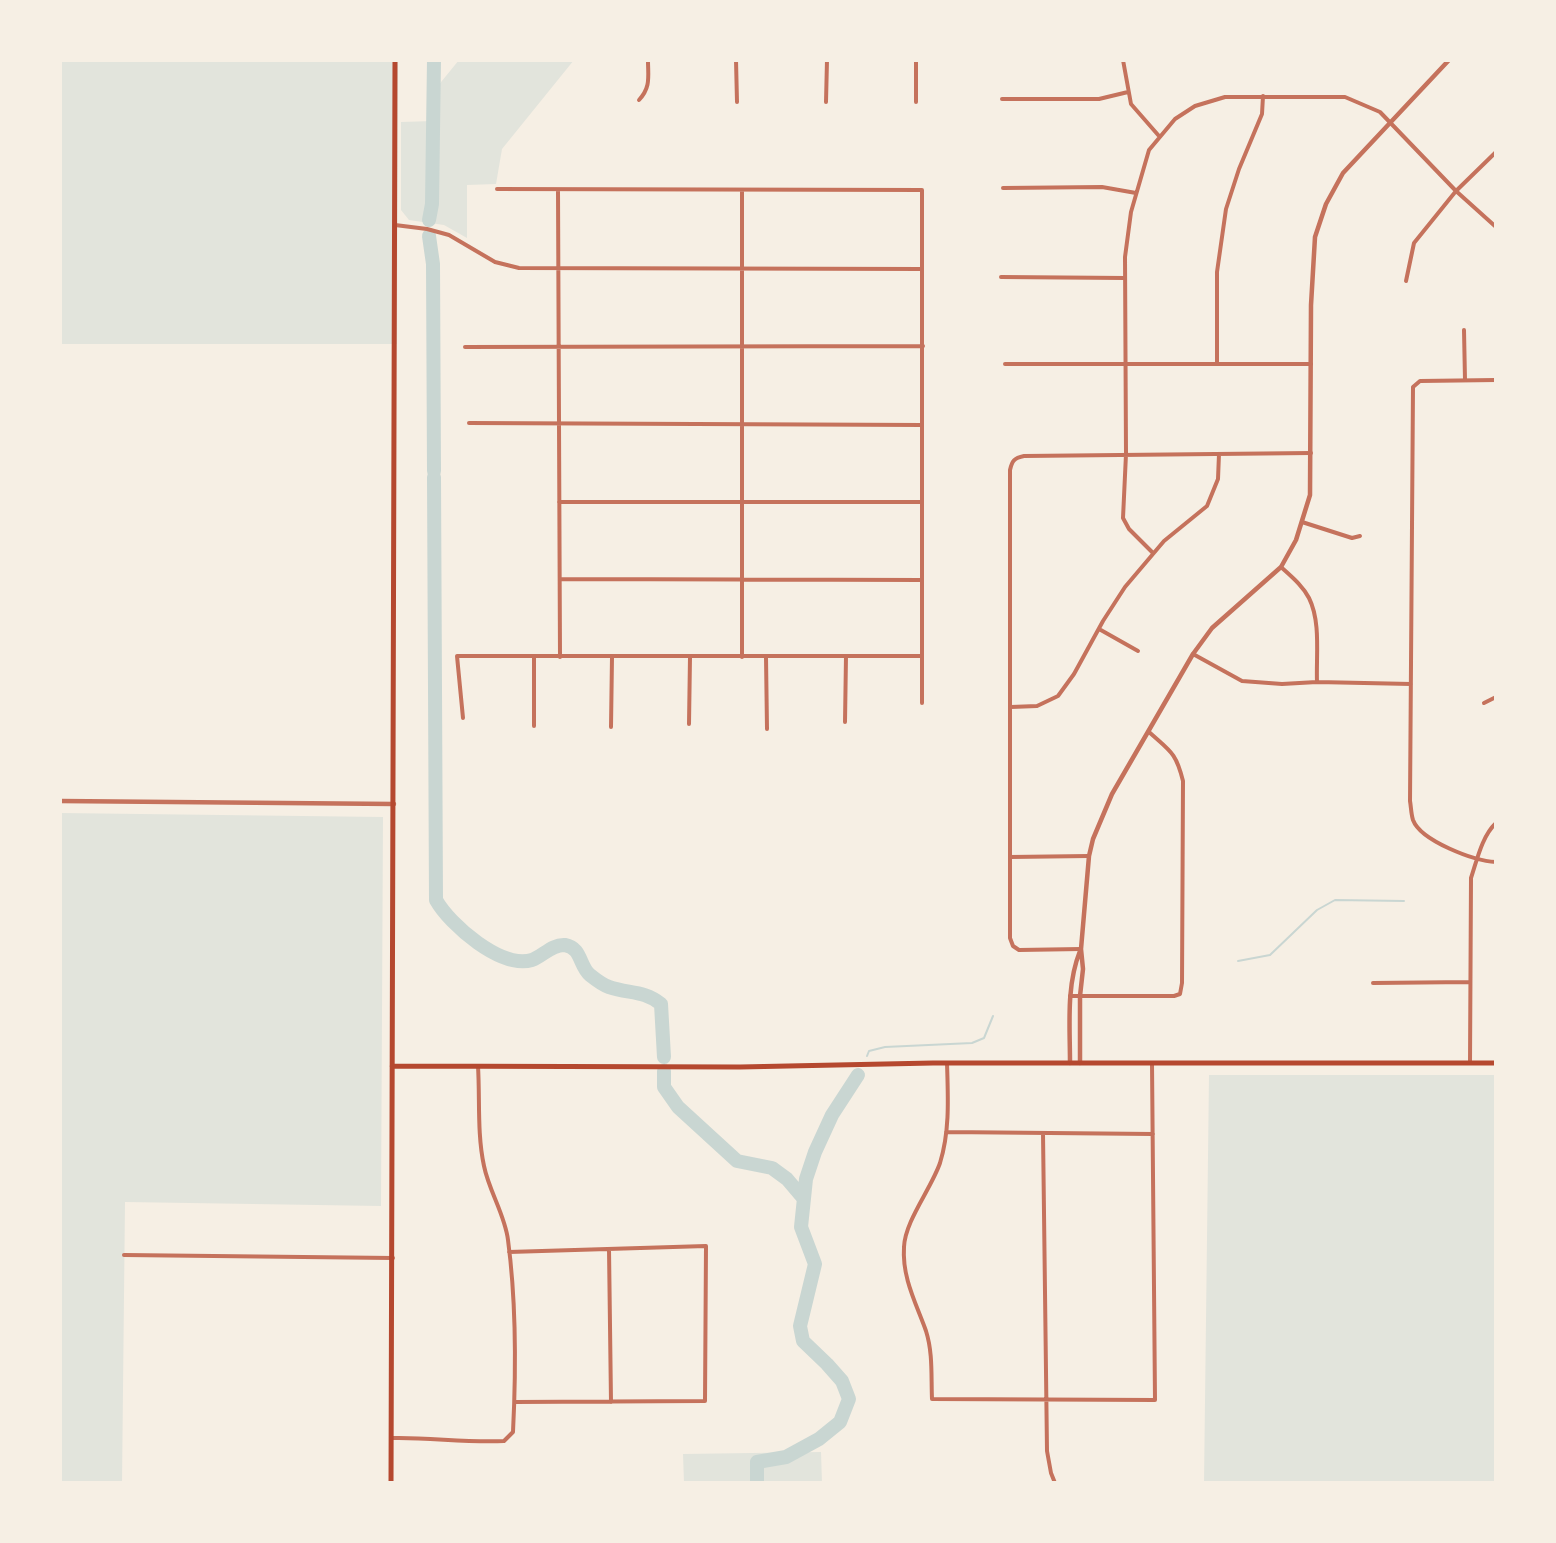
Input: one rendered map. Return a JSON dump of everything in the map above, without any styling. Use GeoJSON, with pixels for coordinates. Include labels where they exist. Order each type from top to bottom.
{"type":"FeatureCollection","features":[{"type":"Feature","properties":{"kind":"main road"},"geometry":{"type":"LineString","coordinates":[[391,1483],[395,60]]}},
{"type":"Feature","properties":{"kind":"main road"},"geometry":{"type":"LineString","coordinates":[[393,1066],[740,1067],[947,1063],[1496,1063]]}},
{"type":"Feature","properties":{"kind":"street"},"geometry":{"type":"LineString","coordinates":[[639,100],[646,92],[648,84],[648,60]]}},
{"type":"Feature","properties":{"kind":"street"},"geometry":{"type":"LineString","coordinates":[[736,60],[737,102]]}},
{"type":"Feature","properties":{"kind":"street"},"geometry":{"type":"LineString","coordinates":[[826,60],[826,102]]}},
{"type":"Feature","properties":{"kind":"street"},"geometry":{"type":"LineString","coordinates":[[916,60],[916,102]]}},
{"type":"Feature","properties":{"kind":"street"},"geometry":{"type":"LineString","coordinates":[[1124,60],[1131,104],[1159,136]]}},
{"type":"Feature","properties":{"kind":"street"},"geometry":{"type":"LineString","coordinates":[[1080,1063],[1080,996],[1083,969],[1081,949],[1089,856],[1093,839],[1112,794],[1193,654],[1212,628],[1281,567],[1296,540],[1310,495],[1315,237],[1326,204],[1343,172],[1449,60]]}},
{"type":"Feature","properties":{"kind":"street"},"geometry":{"type":"LineString","coordinates":[[1002,99],[1100,99],[1128,92]]}},
{"type":"Feature","properties":{"kind":"street"},"geometry":{"type":"LineString","coordinates":[[1216,364],[1217,272],[1226,209],[1239,169],[1262,114],[1263,96]]}},
{"type":"Feature","properties":{"kind":"street"},"geometry":{"type":"LineString","coordinates":[[1153,554],[1129,529],[1123,518],[1126,454],[1125,257],[1136,193],[1149,150],[1175,119],[1195,106],[1225,97],[1345,97],[1380,112],[1388,123],[1456,191],[1496,227]]}},
{"type":"Feature","properties":{"kind":"street"},"geometry":{"type":"LineString","coordinates":[[1406,281],[1414,243],[1456,191],[1496,152]]}},
{"type":"Feature","properties":{"kind":"street"},"geometry":{"type":"LineString","coordinates":[[1003,188],[1102,187],[1136,193]]}},
{"type":"Feature","properties":{"kind":"street"},"geometry":{"type":"LineString","coordinates":[[497,189],[922,190],[922,703]]}},
{"type":"Feature","properties":{"kind":"street"},"geometry":{"type":"LineString","coordinates":[[558,190],[560,657]]}},
{"type":"Feature","properties":{"kind":"street"},"geometry":{"type":"LineString","coordinates":[[742,190],[742,657]]}},
{"type":"Feature","properties":{"kind":"street"},"geometry":{"type":"LineString","coordinates":[[395,225],[427,229],[449,235],[495,262],[519,268],[922,269]]}},
{"type":"Feature","properties":{"kind":"street"},"geometry":{"type":"LineString","coordinates":[[1001,278],[1125,278]]}},
{"type":"Feature","properties":{"kind":"street"},"geometry":{"type":"LineString","coordinates":[[1464,330],[1465,380]]}},
{"type":"Feature","properties":{"kind":"street"},"geometry":{"type":"LineString","coordinates":[[465,347],[923,346]]}},
{"type":"Feature","properties":{"kind":"street"},"geometry":{"type":"LineString","coordinates":[[1005,364],[1311,364]]}},
{"type":"Feature","properties":{"kind":"street"},"geometry":{"type":"LineString","coordinates":[[1496,380],[1420,381],[1413,387],[1410,801],[1413,819],[1422,833],[1477,860],[1496,862]]}},
{"type":"Feature","properties":{"kind":"street"},"geometry":{"type":"LineString","coordinates":[[469,423],[922,424]]}},
{"type":"Feature","properties":{"kind":"street"},"geometry":{"type":"LineString","coordinates":[[1081,949],[1019,950],[1013,946],[1010,938],[1012,462],[1024,456],[1311,453]]}},
{"type":"Feature","properties":{"kind":"street"},"geometry":{"type":"LineString","coordinates":[[1011,707],[1037,706],[1058,696],[1074,674],[1125,587],[1164,542],[1207,506],[1218,479],[1219,454]]}},
{"type":"Feature","properties":{"kind":"street"},"geometry":{"type":"LineString","coordinates":[[559,502],[922,502]]}},
{"type":"Feature","properties":{"kind":"street"},"geometry":{"type":"LineString","coordinates":[[1302,522],[1352,538],[1360,536]]}},
{"type":"Feature","properties":{"kind":"street"},"geometry":{"type":"LineString","coordinates":[[1281,567],[1300,584],[1315,615],[1317,682]]}},
{"type":"Feature","properties":{"kind":"street"},"geometry":{"type":"LineString","coordinates":[[560,579],[922,580]]}},
{"type":"Feature","properties":{"kind":"street"},"geometry":{"type":"LineString","coordinates":[[1099,629],[1138,651]]}},
{"type":"Feature","properties":{"kind":"street"},"geometry":{"type":"LineString","coordinates":[[1193,654],[1242,681],[1282,684],[1317,682],[1411,684]]}},
{"type":"Feature","properties":{"kind":"street"},"geometry":{"type":"LineString","coordinates":[[463,718],[458,656],[922,656]]}},
{"type":"Feature","properties":{"kind":"street"},"geometry":{"type":"LineString","coordinates":[[845,722],[846,656]]}},
{"type":"Feature","properties":{"kind":"street"},"geometry":{"type":"LineString","coordinates":[[534,657],[534,726]]}},
{"type":"Feature","properties":{"kind":"street"},"geometry":{"type":"LineString","coordinates":[[612,657],[612,727]]}},
{"type":"Feature","properties":{"kind":"street"},"geometry":{"type":"LineString","coordinates":[[688,724],[690,657]]}},
{"type":"Feature","properties":{"kind":"street"},"geometry":{"type":"LineString","coordinates":[[766,657],[767,729]]}},
{"type":"Feature","properties":{"kind":"street"},"geometry":{"type":"LineString","coordinates":[[1484,703],[1496,697]]}},
{"type":"Feature","properties":{"kind":"street"},"geometry":{"type":"LineString","coordinates":[[1070,996],[1174,996],[1180,994],[1182,983],[1183,781],[1173,753],[1149,732]]}},
{"type":"Feature","properties":{"kind":"street"},"geometry":{"type":"LineString","coordinates":[[60,801],[394,804]]}},
{"type":"Feature","properties":{"kind":"street"},"geometry":{"type":"LineString","coordinates":[[1470,1064],[1471,878],[1492,826],[1496,823]]}},
{"type":"Feature","properties":{"kind":"street"},"geometry":{"type":"LineString","coordinates":[[1010,857],[1089,856]]}},
{"type":"Feature","properties":{"kind":"street"},"geometry":{"type":"LineString","coordinates":[[1070,1063],[1070,996],[1073,969],[1081,949]]}},
{"type":"Feature","properties":{"kind":"street"},"geometry":{"type":"LineString","coordinates":[[1373,983],[1470,982]]}},
{"type":"Feature","properties":{"kind":"street"},"geometry":{"type":"LineString","coordinates":[[947,1063],[948,1123],[940,1164],[912,1221],[904,1245],[905,1276],[926,1332],[931,1357],[932,1399],[1155,1400],[1152,1063]]}},
{"type":"Feature","properties":{"kind":"street"},"geometry":{"type":"LineString","coordinates":[[392,1438],[418,1437],[460,1442],[504,1441],[513,1432],[515,1402],[512,1276],[508,1237],[484,1167],[478,1065]]}},
{"type":"Feature","properties":{"kind":"street"},"geometry":{"type":"LineString","coordinates":[[946,1132],[1153,1134]]}},
{"type":"Feature","properties":{"kind":"street"},"geometry":{"type":"LineString","coordinates":[[1043,1133],[1047,1451],[1055,1483]]}},
{"type":"Feature","properties":{"kind":"street"},"geometry":{"type":"LineString","coordinates":[[509,1252],[706,1246],[705,1401],[515,1402]]}},
{"type":"Feature","properties":{"kind":"street"},"geometry":{"type":"LineString","coordinates":[[609,1249],[611,1402]]}},
{"type":"Feature","properties":{"kind":"street"},"geometry":{"type":"LineString","coordinates":[[124,1255],[393,1258]]}},
{"type":"Feature","properties":{"kind":"shaded area"},"geometry":{"type":"Polygon","coordinates":[[[60,60],[398,60],[397,344],[60,344],[60,60]]]}},
{"type":"Feature","properties":{"kind":"shaded area"},"geometry":{"type":"Polygon","coordinates":[[[459,60],[574,60],[502,149],[496,184],[467,185],[467,238],[444,225],[409,220],[401,210],[401,122],[433,121],[437,87],[459,60]]]}},
{"type":"Feature","properties":{"kind":"shaded area"},"geometry":{"type":"Polygon","coordinates":[[[60,813],[383,817],[381,1206],[125,1202],[122,1483],[60,1483],[60,813]]]}},
{"type":"Feature","properties":{"kind":"shaded area"},"geometry":{"type":"Polygon","coordinates":[[[1209,1075],[1496,1075],[1496,1483],[1204,1483],[1209,1075]]]}},
{"type":"Feature","properties":{"kind":"shaded area"},"geometry":{"type":"Polygon","coordinates":[[[821,1452],[822,1483],[684,1483],[683,1454],[821,1452]]]}},
{"type":"Feature","properties":{"kind":"waterway"},"geometry":{"type":"LineString","coordinates":[[429,220],[432,204],[434,60]]}},
{"type":"Feature","properties":{"kind":"waterway"},"geometry":{"type":"LineString","coordinates":[[429,236],[433,264],[434,471]]}},
{"type":"Feature","properties":{"kind":"waterway"},"geometry":{"type":"LineString","coordinates":[[434,477],[436,900],[464,932],[492,952],[520,961],[532,960],[556,946],[565,945],[575,950],[586,971],[602,983],[616,989],[648,996],[661,1004],[664,1057]]}},
{"type":"Feature","properties":{"kind":"waterway"},"geometry":{"type":"LineString","coordinates":[[1238,961],[1270,955],[1317,910],[1335,900],[1404,901]]}},
{"type":"Feature","properties":{"kind":"waterway"},"geometry":{"type":"LineString","coordinates":[[867,1056],[869,1051],[885,1047],[972,1043],[984,1038],[993,1016]]}},
{"type":"Feature","properties":{"kind":"waterway"},"geometry":{"type":"LineString","coordinates":[[664,1071],[664,1087],[678,1107],[737,1161],[772,1168],[787,1179],[804,1199]]}},
{"type":"Feature","properties":{"kind":"waterway"},"geometry":{"type":"LineString","coordinates":[[757,1483],[757,1462],[786,1457],[819,1439],[840,1422],[849,1399],[842,1381],[803,1341],[800,1326],[815,1264],[801,1227],[806,1179],[815,1152],[832,1115],[858,1075]]}}]}
